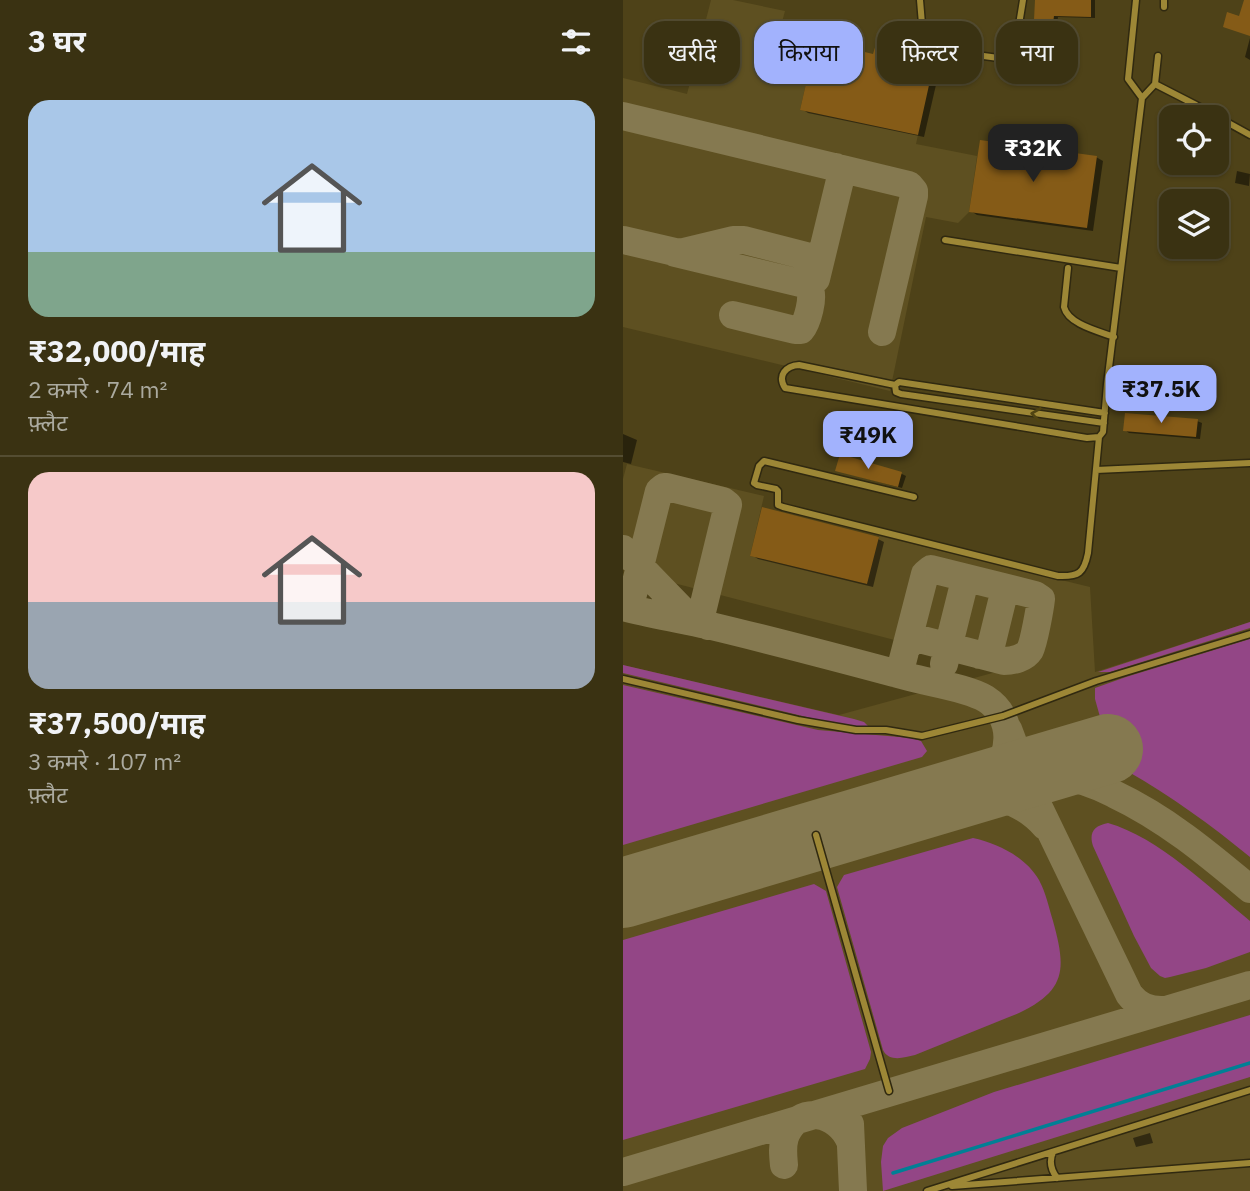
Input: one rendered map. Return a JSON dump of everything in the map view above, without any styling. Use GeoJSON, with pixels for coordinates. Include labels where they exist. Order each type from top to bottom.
{"type":"FeatureCollection","features":[{"type":"Feature","properties":{"kind":"lane"},"geometry":{"type":"LineString","coordinates":[[920,0],[924,48],[1006,59],[1016,43],[1023,0]]}},
{"type":"Feature","properties":{"kind":"lane"},"geometry":{"type":"LineString","coordinates":[[1136,0],[1128,79],[1143,98]]}},
{"type":"Feature","properties":{"kind":"lane"},"geometry":{"type":"LineString","coordinates":[[914,497],[764,461],[759,466],[754,483],[776,489],[778,505],[783,507],[1058,576],[1079,574],[1085,567],[1143,98],[1155,85],[1158,56]]}},
{"type":"Feature","properties":{"kind":"lane"},"geometry":{"type":"LineString","coordinates":[[1155,85],[1196,104],[1250,135]]}},
{"type":"Feature","properties":{"kind":"lane"},"geometry":{"type":"LineString","coordinates":[[945,240],[1121,268]]}},
{"type":"Feature","properties":{"kind":"lane"},"geometry":{"type":"LineString","coordinates":[[1068,268],[1065,313],[1078,323],[1114,337]]}},
{"type":"Feature","properties":{"kind":"lane"},"geometry":{"type":"LineString","coordinates":[[1099,437],[1087,438],[785,387],[782,378],[785,370],[799,365],[895,385],[899,382],[1105,413]]}},
{"type":"Feature","properties":{"kind":"lane"},"geometry":{"type":"LineString","coordinates":[[895,385],[896,392],[901,394],[1104,423]]}},
{"type":"Feature","properties":{"kind":"lane"},"geometry":{"type":"LineString","coordinates":[[1096,470],[1250,463]]}},
{"type":"Feature","properties":{"kind":"lane"},"geometry":{"type":"LineString","coordinates":[[623,679],[798,720],[856,730],[886,730],[922,736],[1003,716],[1096,681],[1250,634]]}},
{"type":"Feature","properties":{"kind":"lane"},"geometry":{"type":"LineString","coordinates":[[816,835],[889,1091]]}},
{"type":"Feature","properties":{"kind":"lane"},"geometry":{"type":"LineString","coordinates":[[927,1191],[1250,1090]]}},
{"type":"Feature","properties":{"kind":"lane"},"geometry":{"type":"LineString","coordinates":[[1053,1152],[1052,1169],[1057,1178]]}},
{"type":"Feature","properties":{"kind":"lane"},"geometry":{"type":"LineString","coordinates":[[940,1187],[1250,1163]]}},
{"type":"Feature","properties":{"kind":"shaded area"},"geometry":{"type":"Polygon","coordinates":[[[711,0],[733,0],[785,11],[782,21],[754,21],[754,84],[806,84],[800,110],[918,135],[916,144],[977,156],[969,212],[958,223],[926,217],[890,391],[623,327],[623,78],[687,94],[690,84],[740,84],[740,21],[706,21],[711,0]]]}},
{"type":"Feature","properties":{"kind":"shaded area"},"geometry":{"type":"Polygon","coordinates":[[[627,464],[764,496],[750,556],[867,584],[879,536],[1090,587],[1095,672],[1250,622],[1250,1191],[623,1191],[623,665],[839,715],[1007,669],[623,570],[623,479],[627,464]]]}},
{"type":"Feature","properties":{"kind":"shaded area"},"geometry":{"type":"Polygon","coordinates":[[[1250,622],[1250,628],[1110,672],[1098,672],[1250,622]]]}},
{"type":"Feature","properties":{"kind":"shaded area"},"geometry":{"type":"Polygon","coordinates":[[[1250,639],[1250,857],[1190,811],[1127,771],[1116,774],[1095,699],[1095,688],[1250,639]]]}},
{"type":"Feature","properties":{"kind":"shaded area"},"geometry":{"type":"Polygon","coordinates":[[[623,665],[854,719],[868,726],[858,727],[819,720],[623,673],[623,665]]]}},
{"type":"Feature","properties":{"kind":"shaded area"},"geometry":{"type":"Polygon","coordinates":[[[623,685],[818,730],[911,738],[921,741],[927,751],[922,757],[623,845],[623,685]]]}},
{"type":"Feature","properties":{"kind":"shaded area"},"geometry":{"type":"Polygon","coordinates":[[[1108,823],[1127,830],[1164,851],[1250,921],[1250,952],[1206,968],[1165,978],[1151,968],[1093,846],[1093,831],[1108,823]]]}},
{"type":"Feature","properties":{"kind":"shaded area"},"geometry":{"type":"Polygon","coordinates":[[[973,838],[1010,852],[1027,864],[1039,880],[1060,952],[1059,976],[1046,996],[1019,1013],[915,1055],[897,1058],[889,1056],[883,1050],[837,887],[844,875],[973,838]]]}},
{"type":"Feature","properties":{"kind":"shaded area"},"geometry":{"type":"Polygon","coordinates":[[[814,884],[826,891],[871,1052],[865,1069],[623,1140],[623,940],[814,884]]]}},
{"type":"Feature","properties":{"kind":"shaded area"},"geometry":{"type":"Polygon","coordinates":[[[1250,1015],[1250,1077],[883,1191],[883,1146],[888,1138],[902,1128],[994,1092],[1250,1015]]]}},
{"type":"Feature","properties":{"kind":"building"},"geometry":{"type":"Polygon","coordinates":[[[1035,0],[1091,0],[1091,17],[1054,16],[1053,21],[1029,21],[1034,20],[1035,0]]]}},
{"type":"Feature","properties":{"kind":"building"},"geometry":{"type":"Polygon","coordinates":[[[1244,0],[1250,0],[1250,36],[1223,27],[1227,12],[1239,16],[1244,0]]]}},
{"type":"Feature","properties":{"kind":"building"},"geometry":{"type":"Polygon","coordinates":[[[876,44],[877,84],[929,84],[918,135],[800,110],[806,84],[863,84],[863,52],[873,54],[876,44]]]}},
{"type":"Feature","properties":{"kind":"building"},"geometry":{"type":"Polygon","coordinates":[[[980,140],[1097,156],[1087,228],[969,212],[980,140]]]}},
{"type":"Feature","properties":{"kind":"building"},"geometry":{"type":"Polygon","coordinates":[[[1125,413],[1198,419],[1196,437],[1123,431],[1125,413]]]}},
{"type":"Feature","properties":{"kind":"building"},"geometry":{"type":"Polygon","coordinates":[[[840,454],[902,472],[898,487],[835,471],[840,454]]]}},
{"type":"Feature","properties":{"kind":"building"},"geometry":{"type":"Polygon","coordinates":[[[762,507],[879,537],[867,584],[750,556],[762,507]]]}},
{"type":"Feature","properties":{"kind":"waterway"},"geometry":{"type":"LineString","coordinates":[[893,1173],[1250,1063]]}},
{"type":"Feature","properties":{"kind":"taxiway"},"geometry":{"type":"LineString","coordinates":[[623,116],[909,185],[914,196],[882,332]]}},
{"type":"Feature","properties":{"kind":"taxiway"},"geometry":{"type":"LineString","coordinates":[[816,279],[841,176],[836,167]]}},
{"type":"Feature","properties":{"kind":"taxiway"},"geometry":{"type":"LineString","coordinates":[[623,240],[679,253],[733,240],[744,240],[814,258],[817,274],[804,284]]}},
{"type":"Feature","properties":{"kind":"taxiway"},"geometry":{"type":"LineString","coordinates":[[675,253],[804,284],[811,292],[806,322],[801,330],[733,315]]}},
{"type":"Feature","properties":{"kind":"taxiway"},"geometry":{"type":"LineString","coordinates":[[623,607],[631,602],[659,491],[667,487],[723,501],[728,505],[701,616],[708,626]]}},
{"type":"Feature","properties":{"kind":"taxiway"},"geometry":{"type":"LineString","coordinates":[[623,549],[689,617],[699,622]]}},
{"type":"Feature","properties":{"kind":"taxiway"},"geometry":{"type":"LineString","coordinates":[[894,673],[901,667],[925,574],[931,569],[1035,595],[1041,599],[1032,646],[1028,653],[1019,658],[1004,661],[919,639],[911,641],[908,646]]}},
{"type":"Feature","properties":{"kind":"taxiway"},"geometry":{"type":"LineString","coordinates":[[944,664],[964,584],[973,580]]}},
{"type":"Feature","properties":{"kind":"taxiway"},"geometry":{"type":"LineString","coordinates":[[980,655],[990,650],[1003,597],[1003,590],[997,586]]}},
{"type":"Feature","properties":{"kind":"taxiway"},"geometry":{"type":"LineString","coordinates":[[623,607],[783,644],[960,689],[986,699],[1002,716],[1006,726],[1003,758],[989,777],[956,795]]}},
{"type":"Feature","properties":{"kind":"taxiway"},"geometry":{"type":"LineString","coordinates":[[1008,729],[1032,793],[1129,994],[1144,1007],[1165,1010]]}},
{"type":"Feature","properties":{"kind":"taxiway"},"geometry":{"type":"LineString","coordinates":[[1011,779],[1059,776],[1081,780],[1101,788],[1133,803],[1168,825],[1250,889]]}},
{"type":"Feature","properties":{"kind":"taxiway"},"geometry":{"type":"LineString","coordinates":[[958,795],[983,795],[1006,800],[1026,810],[1045,826]]}},
{"type":"Feature","properties":{"kind":"taxiway"},"geometry":{"type":"LineString","coordinates":[[623,1172],[1250,985]]}},
{"type":"Feature","properties":{"kind":"taxiway"},"geometry":{"type":"LineString","coordinates":[[784,1165],[785,1137],[799,1119],[818,1115],[828,1118],[837,1123],[850,1141]]}},
{"type":"Feature","properties":{"kind":"taxiway"},"geometry":{"type":"LineString","coordinates":[[850,1124],[853,1191]]}},
{"type":"Feature","properties":{"kind":"runway"},"geometry":{"type":"LineString","coordinates":[[623,893],[1108,749]]}}]}
